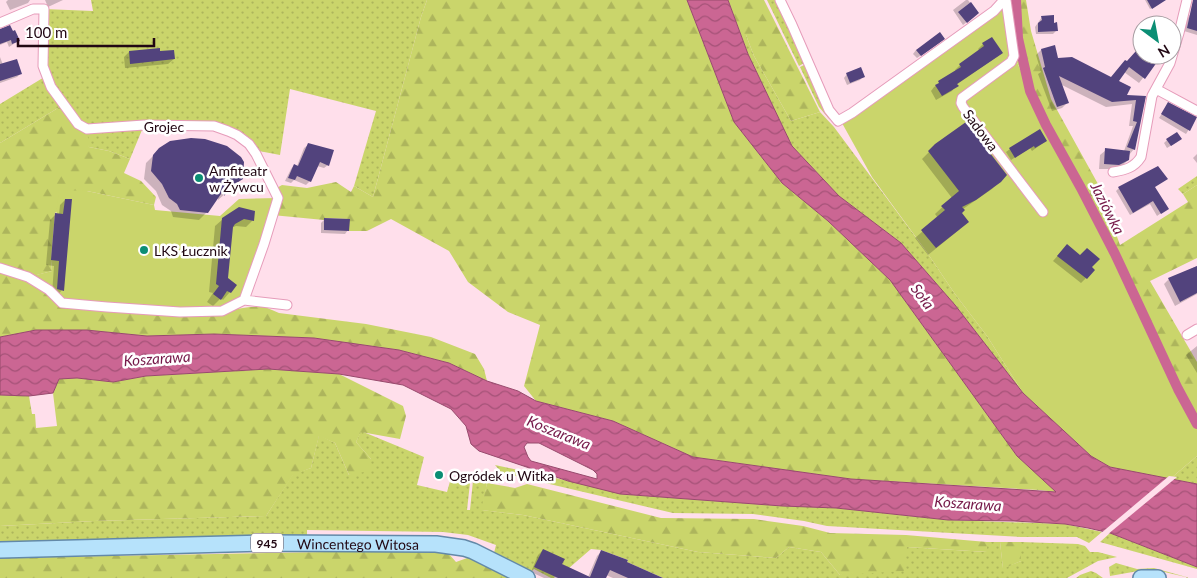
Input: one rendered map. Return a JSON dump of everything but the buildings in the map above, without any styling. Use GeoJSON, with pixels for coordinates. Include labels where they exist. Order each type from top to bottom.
{"type":"FeatureCollection","features":[{"type":"Feature","properties":{"kind":"main road","name":"Wincentego Witosa"},"geometry":{"type":"LineString","coordinates":[[0,550],[268,543],[436,544],[473,551],[527,578]]}},
{"type":"Feature","properties":{"kind":"main road"},"geometry":{"type":"LineString","coordinates":[[1141,578],[1158,578]]}},
{"type":"Feature","properties":{"kind":"street","name":"Sadowa"},"geometry":{"type":"LineString","coordinates":[[780,0],[829,110],[838,121],[852,113],[986,17],[1005,0]]}},
{"type":"Feature","properties":{"kind":"street","name":"Sadowa"},"geometry":{"type":"LineString","coordinates":[[1005,0],[1014,56],[1011,62],[962,98],[961,103],[1043,212]]}},
{"type":"Feature","properties":{"kind":"street"},"geometry":{"type":"LineString","coordinates":[[1113,172],[1129,169],[1138,163],[1141,157],[1152,96],[1170,64],[1184,2]]}},
{"type":"Feature","properties":{"kind":"street","name":"Grojec"},"geometry":{"type":"LineString","coordinates":[[0,22],[33,9],[44,9],[43,66],[46,76],[68,112],[78,124],[88,129],[144,126],[214,126],[237,135],[249,144],[278,198],[244,300]]}},
{"type":"Feature","properties":{"kind":"street"},"geometry":{"type":"LineString","coordinates":[[1156,89],[1197,111]]}},
{"type":"Feature","properties":{"kind":"street"},"geometry":{"type":"LineString","coordinates":[[0,268],[28,277],[49,290],[62,303],[180,312],[222,311],[244,300],[288,305]]}},
{"type":"Feature","properties":{"kind":"street"},"geometry":{"type":"LineString","coordinates":[[1187,335],[1197,329]]}},
{"type":"Feature","properties":{"kind":"green space"},"geometry":{"type":"Polygon","coordinates":[[[91,0],[427,0],[373,197],[354,186],[376,111],[290,89],[280,155],[259,151],[256,154],[228,131],[144,125],[130,159],[109,151],[89,147],[63,105],[0,143],[0,104],[46,76],[44,9],[93,11],[91,0]]]}},
{"type":"Feature","properties":{"kind":"green space"},"geometry":{"type":"Polygon","coordinates":[[[427,0],[687,0],[734,122],[782,183],[828,221],[890,280],[1017,456],[1057,492],[851,479],[693,457],[613,421],[536,401],[524,386],[540,325],[508,312],[468,282],[449,251],[391,219],[367,231],[349,231],[349,219],[324,218],[324,220],[272,215],[275,189],[282,185],[307,188],[336,182],[351,192],[354,186],[373,197],[427,0]]]}},
{"type":"Feature","properties":{"kind":"green space"},"geometry":{"type":"Polygon","coordinates":[[[728,0],[764,0],[820,112],[791,121],[754,56],[746,35],[741,35],[728,0]]]}},
{"type":"Feature","properties":{"kind":"green space"},"geometry":{"type":"Polygon","coordinates":[[[767,0],[777,0],[806,62],[799,66],[767,0]]]}},
{"type":"Feature","properties":{"kind":"green space"},"geometry":{"type":"Polygon","coordinates":[[[1003,0],[1014,56],[1046,125],[1115,254],[1178,389],[1197,424],[1197,456],[1170,479],[1110,467],[1091,456],[1023,393],[987,336],[872,177],[842,123],[1003,0]]]}},
{"type":"Feature","properties":{"kind":"green space"},"geometry":{"type":"Polygon","coordinates":[[[1006,0],[1026,0],[1031,31],[1051,99],[1098,184],[1120,245],[1188,202],[1183,194],[1197,185],[1197,258],[1150,281],[1197,362],[1197,424],[1178,389],[1115,254],[1046,125],[1014,56],[1006,0]]]}},
{"type":"Feature","properties":{"kind":"green space"},"geometry":{"type":"Polygon","coordinates":[[[741,35],[746,35],[754,56],[791,121],[820,112],[834,127],[987,336],[1023,393],[955,305],[901,243],[839,196],[792,146],[748,54],[741,35]]]}},
{"type":"Feature","properties":{"kind":"green space"},"geometry":{"type":"Polygon","coordinates":[[[806,64],[830,120],[819,107],[800,67],[806,64]]]}},
{"type":"Feature","properties":{"kind":"green space"},"geometry":{"type":"Polygon","coordinates":[[[63,105],[87,129],[89,147],[109,151],[130,159],[124,173],[141,181],[156,197],[154,205],[87,191],[55,213],[51,260],[52,271],[29,277],[222,311],[265,307],[279,313],[366,324],[431,337],[475,354],[484,369],[487,381],[449,363],[399,350],[314,338],[214,334],[147,336],[86,330],[36,330],[0,337],[0,143],[63,105]]]}},
{"type":"Feature","properties":{"kind":"green space"},"geometry":{"type":"Polygon","coordinates":[[[1197,176],[1197,185],[1183,194],[1178,189],[1197,176]]]}},
{"type":"Feature","properties":{"kind":"green space","name":"LKS Łucznik"},"geometry":{"type":"Polygon","coordinates":[[[59,190],[87,191],[154,205],[155,210],[220,216],[239,199],[278,198],[244,300],[222,311],[62,303],[28,277],[52,271],[51,260],[59,190]]]}},
{"type":"Feature","properties":{"kind":"green space"},"geometry":{"type":"Polygon","coordinates":[[[268,369],[339,374],[403,406],[406,416],[400,439],[361,432],[356,442],[371,459],[369,471],[349,475],[335,443],[319,436],[311,468],[293,475],[266,516],[0,526],[0,395],[29,396],[32,414],[35,414],[36,428],[57,426],[53,393],[59,379],[77,378],[113,382],[146,376],[268,369]]]}},
{"type":"Feature","properties":{"kind":"green space"},"geometry":{"type":"Polygon","coordinates":[[[361,431],[424,457],[417,485],[447,492],[451,478],[470,483],[467,510],[470,510],[474,471],[490,475],[482,510],[523,515],[698,552],[776,558],[789,547],[821,552],[840,575],[907,547],[987,552],[987,542],[1000,542],[1003,568],[1021,561],[1021,542],[1078,544],[1085,546],[1090,552],[1117,557],[1098,561],[1067,578],[663,578],[627,562],[628,560],[601,550],[591,549],[569,568],[561,564],[554,578],[551,578],[494,553],[496,545],[468,535],[443,532],[307,530],[307,536],[0,544],[0,526],[266,516],[293,474],[311,468],[319,435],[335,443],[349,475],[371,459],[356,442],[361,431]]]}},
{"type":"Feature","properties":{"kind":"green space"},"geometry":{"type":"Polygon","coordinates":[[[1197,456],[1197,484],[1170,479],[1197,456]]]}},
{"type":"Feature","properties":{"kind":"green space"},"geometry":{"type":"Polygon","coordinates":[[[495,465],[597,487],[620,494],[836,508],[948,520],[1065,524],[1102,532],[1089,543],[1077,537],[1021,537],[827,526],[753,514],[673,513],[507,474],[501,472],[495,465]]]}},
{"type":"Feature","properties":{"kind":"green space"},"geometry":{"type":"Polygon","coordinates":[[[487,483],[515,488],[527,484],[661,518],[754,519],[803,526],[830,533],[906,535],[987,542],[987,552],[907,547],[904,571],[840,575],[821,552],[789,547],[776,558],[698,552],[523,515],[481,510],[487,483]]]}},
{"type":"Feature","properties":{"kind":"green space"},"geometry":{"type":"Polygon","coordinates":[[[1110,533],[1197,567],[1197,569],[1100,542],[1110,533]]]}},
{"type":"Feature","properties":{"kind":"green space"},"geometry":{"type":"Polygon","coordinates":[[[1000,542],[1021,542],[1021,561],[1003,569],[1000,542]]]}},
{"type":"Feature","properties":{"kind":"green space"},"geometry":{"type":"Polygon","coordinates":[[[381,551],[448,553],[456,562],[470,557],[515,578],[0,578],[0,558],[381,551]]]}},
{"type":"Feature","properties":{"kind":"green space"},"geometry":{"type":"Polygon","coordinates":[[[1116,563],[1137,569],[1154,568],[1190,578],[1160,571],[1144,570],[1110,576],[1109,567],[1116,563]]]}},
{"type":"Feature","properties":{"kind":"green space"},"geometry":{"type":"Polygon","coordinates":[[[1091,571],[1103,578],[1076,578],[1080,575],[1091,571]]]}},
{"type":"Feature","properties":{"kind":"water"},"geometry":{"type":"Polygon","coordinates":[[[687,0],[728,0],[748,54],[792,146],[839,196],[901,243],[955,305],[1023,393],[1091,456],[1110,467],[1197,484],[1197,567],[1110,533],[1065,524],[948,520],[836,508],[620,494],[568,481],[479,451],[471,444],[466,426],[451,409],[403,385],[339,374],[268,369],[146,376],[113,382],[77,378],[59,379],[53,393],[29,396],[0,395],[0,337],[36,330],[86,330],[147,336],[214,334],[314,338],[399,350],[449,363],[487,381],[518,391],[536,401],[613,421],[693,457],[851,479],[1056,492],[1017,456],[890,280],[828,221],[782,183],[734,122],[687,0]],[[527,443],[524,447],[531,461],[597,479],[597,474],[593,470],[539,443],[527,443]]]}},
{"type":"Feature","properties":{"kind":"pier"},"geometry":{"type":"Polygon","coordinates":[[[1169,476],[1177,477],[1107,535],[1100,534],[1169,476]]]}},
{"type":"Feature","properties":{"kind":"waterway","name":"Jaziówka"},"geometry":{"type":"LineString","coordinates":[[1016,0],[1018,38],[1030,91],[1046,125],[1115,254],[1178,389],[1197,424]]}},
{"type":"Feature","properties":{"kind":"place","name":"Amfiteatr w Żywcu"},"geometry":{"type":"Point","coordinates":[199,178]}},
{"type":"Feature","properties":{"kind":"place","name":"LKS Łucznik"},"geometry":{"type":"Point","coordinates":[144,250]}},
{"type":"Feature","properties":{"kind":"place","name":"Ogródek u Witka"},"geometry":{"type":"Point","coordinates":[439,475]}},
{"type":"Feature","properties":{"kind":"water label","name":"Soła"},"geometry":{"type":"Point","coordinates":[923,296]}},
{"type":"Feature","properties":{"kind":"water label","name":"Koszarawa"},"geometry":{"type":"Point","coordinates":[157,358]}},
{"type":"Feature","properties":{"kind":"water label","name":"Koszarawa"},"geometry":{"type":"Point","coordinates":[559,432]}},
{"type":"Feature","properties":{"kind":"water label","name":"Koszarawa"},"geometry":{"type":"Point","coordinates":[968,503]}}]}
